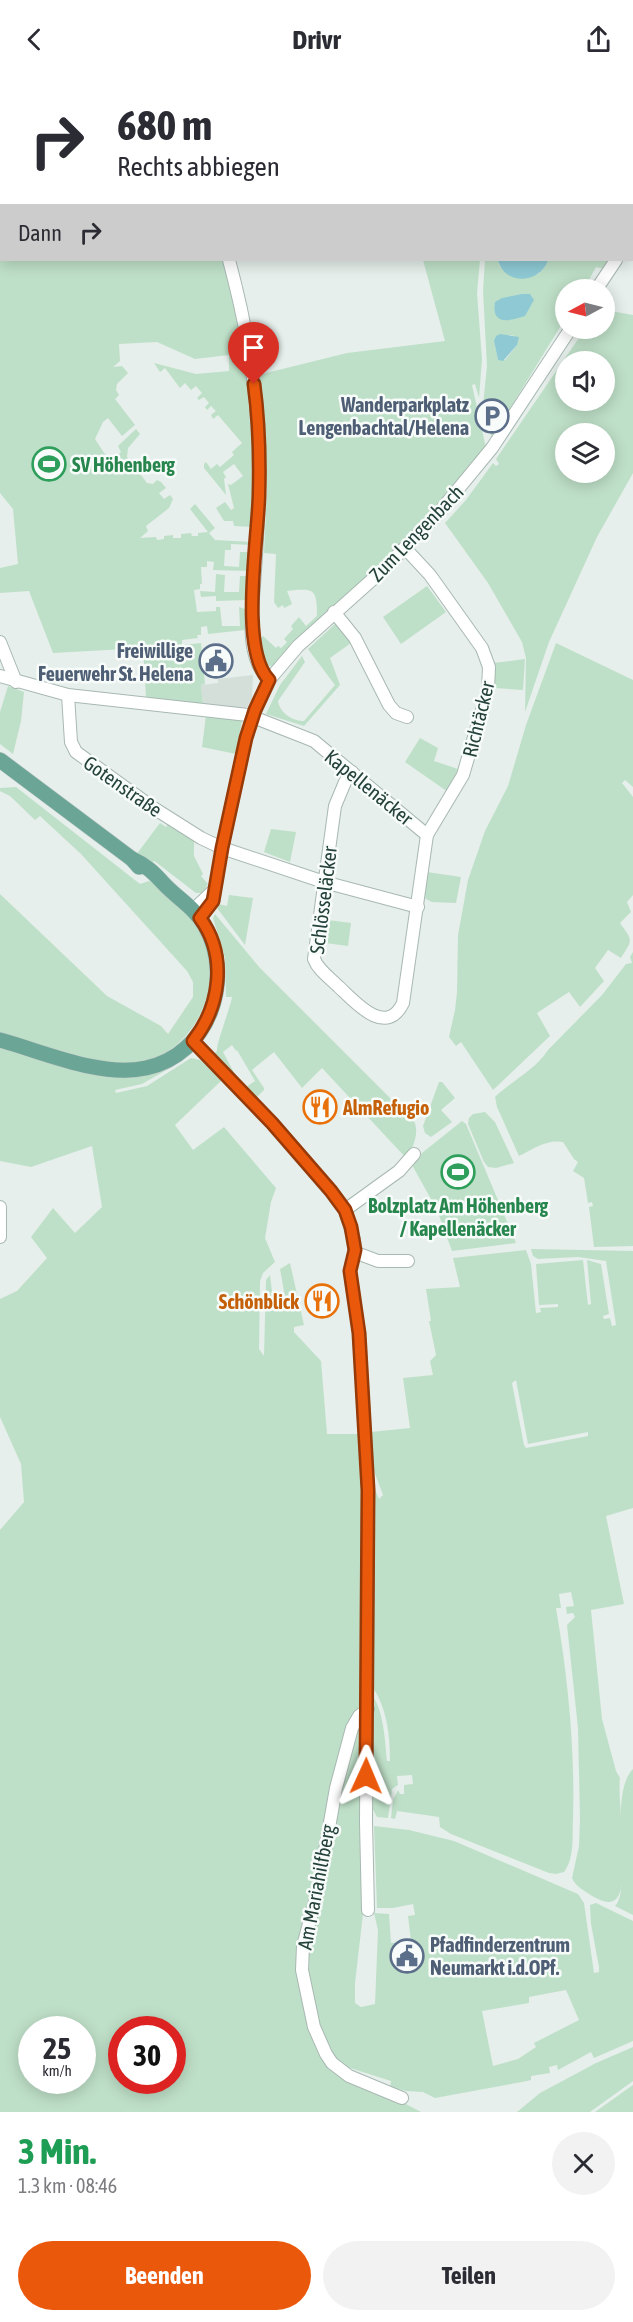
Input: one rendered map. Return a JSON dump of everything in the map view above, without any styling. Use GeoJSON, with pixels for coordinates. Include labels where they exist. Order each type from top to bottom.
{"type":"FeatureCollection","features":[{"type":"Feature","properties":{"kind":"main road"},"geometry":{"type":"LineString","coordinates":[[0,760],[132,859],[148,874],[164,883],[196,914],[212,943],[218,980],[216,997],[210,1015],[193,1041],[162,1063],[144,1069],[123,1071],[98,1068],[0,1040]]}},
{"type":"Feature","properties":{"kind":"street"},"geometry":{"type":"LineString","coordinates":[[229,261],[244,323],[257,420],[259,474],[252,635],[260,668],[269,680]]}},
{"type":"Feature","properties":{"kind":"street"},"geometry":{"type":"LineString","coordinates":[[603,279],[615,261]]}},
{"type":"Feature","properties":{"kind":"street","name":"Zum Lengenbach"},"geometry":{"type":"LineString","coordinates":[[196,914],[214,890],[238,770],[252,716],[269,680],[298,646],[405,548],[442,510],[492,448],[564,339]]}},
{"type":"Feature","properties":{"kind":"street","name":"Richtäcker"},"geometry":{"type":"LineString","coordinates":[[405,548],[430,575],[476,640],[486,656],[490,671],[488,689],[464,775],[427,835]]}},
{"type":"Feature","properties":{"kind":"street"},"geometry":{"type":"LineString","coordinates":[[334,612],[355,638],[389,705],[396,713],[406,717]]}},
{"type":"Feature","properties":{"kind":"street"},"geometry":{"type":"LineString","coordinates":[[0,642],[16,682]]}},
{"type":"Feature","properties":{"kind":"street","name":"Kapellenäcker"},"geometry":{"type":"LineString","coordinates":[[0,676],[68,695],[252,716],[309,739],[427,835],[418,907]]}},
{"type":"Feature","properties":{"kind":"street","name":"Gotenstraße"},"geometry":{"type":"LineString","coordinates":[[68,695],[70,742],[76,752],[162,814],[222,848]]}},
{"type":"Feature","properties":{"kind":"street","name":"Schlösseläcker"},"geometry":{"type":"LineString","coordinates":[[352,772],[335,806],[314,959],[320,968],[364,1011],[374,1017],[384,1018],[392,1015],[404,1004],[418,907]]}},
{"type":"Feature","properties":{"kind":"street"},"geometry":{"type":"LineString","coordinates":[[222,848],[324,882],[418,907]]}},
{"type":"Feature","properties":{"kind":"street"},"geometry":{"type":"LineString","coordinates":[[193,1041],[272,1123],[331,1191],[345,1210],[351,1227],[354,1252],[350,1271],[359,1333],[368,1490],[366,1822],[368,1910]]}},
{"type":"Feature","properties":{"kind":"street"},"geometry":{"type":"LineString","coordinates":[[345,1210],[399,1171],[414,1155]]}},
{"type":"Feature","properties":{"kind":"street"},"geometry":{"type":"LineString","coordinates":[[0,1207],[0,1237]]}},
{"type":"Feature","properties":{"kind":"street"},"geometry":{"type":"LineString","coordinates":[[354,1252],[378,1261],[408,1261]]}},
{"type":"Feature","properties":{"kind":"street","name":"Am Mariahilfberg"},"geometry":{"type":"LineString","coordinates":[[368,1708],[359,1716],[352,1728],[336,1788],[318,1890],[303,1946],[302,1970],[314,2027],[332,2063],[349,2076],[402,2098]]}},
{"type":"Feature","properties":{"kind":"shaded area"},"geometry":{"type":"Polygon","coordinates":[[[253,675],[252,698],[247,707],[243,709],[203,704],[201,685],[218,683],[218,679],[253,675]]]}},
{"type":"Feature","properties":{"kind":"green space"},"geometry":{"type":"Polygon","coordinates":[[[0,261],[223,261],[245,355],[255,491],[253,527],[234,526],[233,521],[224,521],[216,508],[225,502],[231,510],[234,508],[228,484],[231,485],[243,476],[234,464],[223,472],[226,477],[224,479],[226,495],[204,468],[206,462],[211,469],[217,464],[220,467],[234,455],[232,452],[242,443],[218,415],[213,419],[211,415],[216,411],[211,406],[207,410],[205,407],[209,403],[204,397],[199,400],[197,398],[202,393],[196,386],[191,390],[185,383],[180,388],[165,368],[160,372],[154,363],[196,374],[229,371],[229,355],[195,359],[157,342],[119,344],[120,361],[113,367],[122,366],[128,373],[117,384],[116,390],[119,395],[115,399],[135,425],[122,436],[108,418],[103,422],[95,439],[110,462],[121,452],[118,446],[136,429],[140,434],[128,448],[127,457],[147,483],[153,484],[157,480],[161,482],[166,488],[159,493],[164,499],[170,495],[173,499],[169,508],[146,526],[148,531],[140,538],[156,537],[157,540],[173,535],[173,538],[181,538],[181,534],[191,533],[192,536],[198,536],[198,533],[208,532],[190,509],[195,504],[215,528],[209,533],[215,540],[251,542],[251,545],[231,544],[231,550],[225,550],[224,566],[239,567],[240,552],[249,552],[248,571],[213,570],[214,562],[207,561],[207,567],[201,567],[200,589],[194,590],[197,612],[216,611],[216,607],[220,607],[222,626],[240,626],[239,607],[246,611],[245,630],[208,634],[207,626],[201,627],[201,635],[197,635],[198,638],[182,640],[182,645],[201,643],[205,684],[201,685],[203,704],[146,698],[143,648],[53,653],[29,591],[0,593],[0,568],[18,564],[13,509],[0,493],[0,261]]]}},
{"type":"Feature","properties":{"kind":"green space"},"geometry":{"type":"Polygon","coordinates":[[[423,261],[480,261],[477,293],[482,359],[479,398],[475,384],[472,385],[486,448],[426,521],[276,665],[264,666],[256,642],[263,636],[276,648],[278,646],[281,648],[287,642],[284,639],[293,629],[291,626],[299,617],[306,626],[317,616],[317,607],[315,595],[308,590],[287,591],[292,604],[284,608],[283,605],[278,608],[274,602],[276,554],[264,553],[267,487],[265,422],[258,375],[347,353],[445,341],[423,261]]]}},
{"type":"Feature","properties":{"kind":"green space"},"geometry":{"type":"Polygon","coordinates":[[[485,261],[498,261],[500,267],[523,278],[539,273],[548,261],[610,261],[604,269],[596,267],[589,279],[555,279],[555,335],[509,410],[512,413],[492,437],[490,433],[503,412],[502,404],[489,401],[483,405],[487,366],[483,291],[485,261]],[[509,335],[494,341],[498,360],[505,360],[517,345],[515,336],[509,335]]]}},
{"type":"Feature","properties":{"kind":"green space"},"geometry":{"type":"Polygon","coordinates":[[[615,312],[633,315],[633,473],[597,537],[549,642],[525,712],[526,658],[522,642],[488,583],[445,523],[466,500],[493,463],[496,466],[499,464],[496,459],[555,373],[555,411],[615,411],[615,351],[570,351],[578,339],[615,339],[615,312]]]}},
{"type":"Feature","properties":{"kind":"green space"},"geometry":{"type":"Polygon","coordinates":[[[216,574],[225,575],[224,592],[239,592],[240,576],[248,576],[247,600],[216,601],[216,596],[201,597],[200,591],[215,592],[216,574]]]}},
{"type":"Feature","properties":{"kind":"green space"},"geometry":{"type":"Polygon","coordinates":[[[427,586],[446,612],[401,644],[383,617],[427,586]]]}},
{"type":"Feature","properties":{"kind":"green space"},"geometry":{"type":"Polygon","coordinates":[[[335,624],[351,643],[330,658],[340,685],[304,726],[266,714],[280,685],[302,656],[305,662],[278,701],[284,713],[291,718],[304,721],[335,685],[308,649],[335,624]]]}},
{"type":"Feature","properties":{"kind":"green space"},"geometry":{"type":"Polygon","coordinates":[[[556,643],[633,680],[633,787],[625,780],[622,783],[633,797],[633,895],[627,902],[631,912],[620,923],[630,940],[621,958],[608,950],[595,968],[604,981],[580,1007],[569,992],[537,1013],[550,1036],[493,1090],[461,1042],[456,1046],[449,1037],[457,992],[458,935],[468,880],[485,831],[508,786],[526,725],[556,643]]]}},
{"type":"Feature","properties":{"kind":"green space"},"geometry":{"type":"Polygon","coordinates":[[[525,659],[523,690],[495,688],[493,663],[525,659]]]}},
{"type":"Feature","properties":{"kind":"green space"},"geometry":{"type":"Polygon","coordinates":[[[8,686],[24,692],[21,721],[13,754],[0,744],[0,712],[8,686]]]}},
{"type":"Feature","properties":{"kind":"green space"},"geometry":{"type":"Polygon","coordinates":[[[206,715],[239,718],[242,721],[236,754],[202,747],[206,715]]]}},
{"type":"Feature","properties":{"kind":"green space"},"geometry":{"type":"Polygon","coordinates":[[[420,738],[438,748],[434,761],[458,769],[448,792],[405,762],[420,738]]]}},
{"type":"Feature","properties":{"kind":"green space"},"geometry":{"type":"Polygon","coordinates":[[[16,787],[140,884],[149,881],[153,883],[185,911],[200,932],[208,955],[210,978],[206,1001],[196,1022],[182,1040],[164,1054],[143,1063],[119,1066],[0,1032],[0,894],[107,996],[161,1026],[168,1034],[193,997],[193,982],[187,971],[81,854],[40,816],[35,820],[10,796],[0,791],[0,788],[16,787]]]}},
{"type":"Feature","properties":{"kind":"green space"},"geometry":{"type":"Polygon","coordinates":[[[160,823],[166,827],[169,823],[194,839],[194,856],[203,874],[201,876],[208,884],[203,893],[196,893],[154,861],[150,864],[136,855],[160,823]]]}},
{"type":"Feature","properties":{"kind":"green space"},"geometry":{"type":"Polygon","coordinates":[[[271,829],[296,832],[290,862],[264,852],[271,829]]]}},
{"type":"Feature","properties":{"kind":"green space"},"geometry":{"type":"Polygon","coordinates":[[[427,872],[461,877],[456,903],[432,902],[426,899],[424,894],[427,872]]]}},
{"type":"Feature","properties":{"kind":"green space"},"geometry":{"type":"Polygon","coordinates":[[[229,895],[253,898],[245,945],[217,908],[218,904],[227,906],[229,895]]]}},
{"type":"Feature","properties":{"kind":"green space"},"geometry":{"type":"Polygon","coordinates":[[[215,914],[260,968],[415,1123],[416,1137],[407,1159],[322,1068],[302,1088],[274,1052],[252,1070],[264,1088],[256,1098],[246,1087],[255,1081],[232,1045],[223,1052],[237,1078],[213,1055],[217,1051],[232,997],[226,997],[225,958],[213,918],[215,914]]]}},
{"type":"Feature","properties":{"kind":"green space"},"geometry":{"type":"Polygon","coordinates":[[[321,919],[351,923],[348,946],[318,942],[321,919]]]}},
{"type":"Feature","properties":{"kind":"green space"},"geometry":{"type":"Polygon","coordinates":[[[633,952],[633,1246],[594,1247],[589,1207],[593,1206],[592,1202],[588,1203],[584,1178],[573,1171],[578,1162],[563,1142],[557,1141],[546,1143],[519,1156],[497,1107],[495,1097],[543,1057],[602,995],[626,964],[632,963],[630,957],[633,952]]]}},
{"type":"Feature","properties":{"kind":"green space"},"geometry":{"type":"Polygon","coordinates":[[[0,1045],[58,1062],[170,1068],[142,1084],[115,1090],[116,1093],[147,1086],[191,1058],[200,1060],[222,1080],[175,1125],[193,1150],[224,1127],[276,1188],[271,1202],[265,1238],[275,1262],[263,1273],[260,1281],[259,1349],[264,1356],[266,1280],[270,1275],[273,1300],[285,1297],[280,1269],[290,1263],[304,1325],[294,1327],[294,1332],[321,1361],[327,1434],[359,1434],[362,1485],[362,1703],[348,1722],[339,1763],[361,1720],[363,1914],[355,2003],[361,2007],[375,2004],[378,1930],[374,1913],[389,1914],[391,1943],[411,1941],[408,1916],[415,1915],[413,1904],[377,1908],[374,1826],[409,1830],[454,1841],[578,1894],[584,1903],[594,1973],[599,1972],[599,1967],[590,1905],[596,1903],[633,1921],[633,2041],[594,2058],[591,2052],[558,2070],[557,2065],[549,2067],[550,2073],[531,2076],[531,2080],[435,2098],[423,2092],[390,2087],[391,2081],[347,2067],[344,2080],[402,2102],[421,2112],[0,2112],[0,1530],[24,1502],[21,1464],[0,1417],[0,1299],[17,1291],[47,1258],[31,1237],[53,1208],[75,1233],[102,1207],[92,1146],[31,1167],[0,1161],[0,1045]],[[566,1990],[529,1997],[529,2003],[482,2011],[493,2066],[518,2059],[536,2047],[534,2043],[579,2020],[566,1990]]]}},
{"type":"Feature","properties":{"kind":"green space"},"geometry":{"type":"Polygon","coordinates":[[[439,1082],[442,1082],[455,1098],[441,1110],[452,1122],[431,1137],[425,1133],[423,1126],[439,1082]]]}},
{"type":"Feature","properties":{"kind":"green space"},"geometry":{"type":"Polygon","coordinates":[[[485,1112],[495,1122],[514,1163],[496,1168],[488,1167],[484,1162],[468,1124],[473,1114],[485,1112]]]}},
{"type":"Feature","properties":{"kind":"green space"},"geometry":{"type":"Polygon","coordinates":[[[462,1121],[466,1124],[516,1243],[452,1251],[437,1210],[412,1165],[422,1153],[462,1121]]]}},
{"type":"Feature","properties":{"kind":"green space"},"geometry":{"type":"Polygon","coordinates":[[[531,1249],[633,1251],[633,1508],[606,1516],[624,1604],[591,1610],[602,1719],[620,1778],[623,1876],[617,1898],[611,1902],[592,1896],[578,1886],[572,1878],[579,1846],[580,1819],[578,1728],[567,1625],[575,1617],[573,1613],[567,1614],[566,1607],[574,1606],[571,1592],[559,1594],[561,1608],[556,1608],[567,1687],[573,1766],[572,1846],[570,1860],[564,1872],[549,1873],[451,1834],[440,1827],[439,1817],[397,1811],[395,1819],[391,1818],[393,1800],[398,1790],[400,1794],[404,1794],[404,1785],[413,1784],[412,1775],[397,1776],[398,1785],[392,1789],[388,1818],[377,1817],[372,1808],[373,1696],[382,1719],[387,1761],[390,1761],[387,1723],[382,1705],[373,1688],[373,1485],[379,1499],[383,1495],[374,1471],[371,1432],[410,1428],[403,1378],[433,1375],[430,1361],[436,1355],[429,1321],[431,1321],[426,1289],[460,1287],[453,1258],[526,1250],[531,1264],[536,1313],[541,1312],[540,1308],[558,1307],[558,1304],[539,1305],[536,1264],[583,1260],[588,1305],[591,1304],[587,1260],[601,1264],[609,1314],[603,1316],[604,1319],[610,1318],[612,1326],[616,1325],[606,1261],[578,1257],[538,1259],[533,1256],[531,1249]],[[516,1380],[512,1383],[526,1448],[588,1436],[588,1432],[528,1444],[516,1380]]]}},
{"type":"Feature","properties":{"kind":"green space"},"geometry":{"type":"Polygon","coordinates":[[[633,1769],[633,1915],[615,1906],[620,1896],[622,1881],[622,1799],[626,1782],[633,1769]]]}},
{"type":"Feature","properties":{"kind":"green space"},"geometry":{"type":"Polygon","coordinates":[[[633,2047],[633,2081],[590,2112],[517,2112],[540,2093],[596,2063],[633,2047]]]}},
{"type":"Feature","properties":{"kind":"green space"},"geometry":{"type":"Polygon","coordinates":[[[633,2085],[633,2112],[595,2112],[633,2085]]]}},
{"type":"Feature","properties":{"kind":"water"},"geometry":{"type":"Polygon","coordinates":[[[498,261],[548,261],[538,274],[523,279],[508,275],[498,261]]]}},
{"type":"Feature","properties":{"kind":"water"},"geometry":{"type":"Polygon","coordinates":[[[530,294],[534,300],[525,316],[503,320],[496,315],[495,302],[502,298],[530,294]]]}},
{"type":"Feature","properties":{"kind":"water"},"geometry":{"type":"Polygon","coordinates":[[[500,334],[519,337],[517,345],[503,361],[498,360],[494,341],[500,334]]]}},
{"type":"Feature","properties":{"kind":"place","name":"Wanderparkplatz Lengenbachtal/Helena"},"geometry":{"type":"Point","coordinates":[492,416]}},
{"type":"Feature","properties":{"kind":"place","name":"SV Höhenberg"},"geometry":{"type":"Point","coordinates":[49,464]}},
{"type":"Feature","properties":{"kind":"place","name":"Freiwillige Feuerwehr St. Helena"},"geometry":{"type":"Point","coordinates":[216,661]}},
{"type":"Feature","properties":{"kind":"place","name":"AlmRefugio"},"geometry":{"type":"Point","coordinates":[320,1107]}},
{"type":"Feature","properties":{"kind":"place","name":"Bolzplatz Am Höhenberg / Kapellenäcker"},"geometry":{"type":"Point","coordinates":[458,1172]}},
{"type":"Feature","properties":{"kind":"place","name":"Schönblick"},"geometry":{"type":"Point","coordinates":[322,1301]}},
{"type":"Feature","properties":{"kind":"place","name":"Pfadfinderzentrum Neumarkt i.d.OPf."},"geometry":{"type":"Point","coordinates":[407,1956]}},
{"type":"Feature","properties":{"kind":"route"},"geometry":{"type":"LineString","coordinates":[[254,384],[259,494],[252,635],[255,655],[262,673],[269,680],[255,710],[246,738],[213,901],[200,918],[212,943],[218,980],[216,997],[210,1015],[193,1041],[272,1123],[331,1191],[345,1210],[351,1227],[355,1250],[350,1265],[350,1280],[359,1333],[368,1490],[366,1776]]}}]}
